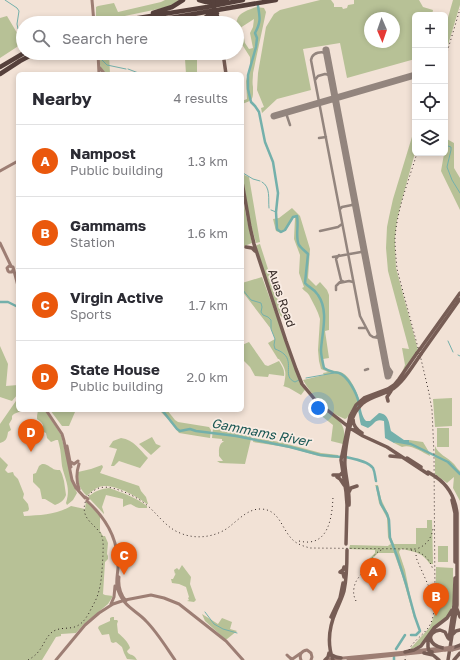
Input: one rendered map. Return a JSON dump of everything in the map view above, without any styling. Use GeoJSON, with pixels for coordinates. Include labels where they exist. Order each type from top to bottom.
{"type":"FeatureCollection","features":[{"type":"Feature","properties":{"kind":"highway"},"geometry":{"type":"LineString","coordinates":[[138,16],[168,9],[177,5],[183,0]]}},
{"type":"Feature","properties":{"kind":"highway"},"geometry":{"type":"LineString","coordinates":[[199,0],[206,2],[237,0]]}},
{"type":"Feature","properties":{"kind":"highway"},"geometry":{"type":"LineString","coordinates":[[214,0],[216,16]]}},
{"type":"Feature","properties":{"kind":"highway"},"geometry":{"type":"LineString","coordinates":[[151,16],[243,0]]}},
{"type":"Feature","properties":{"kind":"highway"},"geometry":{"type":"LineString","coordinates":[[182,16],[275,0]]}},
{"type":"Feature","properties":{"kind":"highway"},"geometry":{"type":"LineString","coordinates":[[208,16],[275,0]]}},
{"type":"Feature","properties":{"kind":"highway"},"geometry":{"type":"LineString","coordinates":[[0,67],[16,58]]}},
{"type":"Feature","properties":{"kind":"highway"},"geometry":{"type":"LineString","coordinates":[[0,73],[22,60]]}},
{"type":"Feature","properties":{"kind":"main road"},"geometry":{"type":"LineString","coordinates":[[93,0],[94,16]]}},
{"type":"Feature","properties":{"kind":"main road"},"geometry":{"type":"LineString","coordinates":[[97,60],[98,72]]}},
{"type":"Feature","properties":{"kind":"main road"},"geometry":{"type":"LineString","coordinates":[[98,60],[98,72]]}},
{"type":"Feature","properties":{"kind":"main road"},"geometry":{"type":"LineString","coordinates":[[223,60],[225,72]]}},
{"type":"Feature","properties":{"kind":"main road"},"geometry":{"type":"LineString","coordinates":[[98,65],[103,72]]}},
{"type":"Feature","properties":{"kind":"main road"},"geometry":{"type":"LineString","coordinates":[[0,171],[16,162]]}},
{"type":"Feature","properties":{"kind":"main road","name":"Auas Road"},"geometry":{"type":"LineString","coordinates":[[244,193],[256,252],[299,377],[317,402],[349,426]]}},
{"type":"Feature","properties":{"kind":"main road"},"geometry":{"type":"LineString","coordinates":[[0,243],[13,268],[16,279]]}},
{"type":"Feature","properties":{"kind":"main road"},"geometry":{"type":"LineString","coordinates":[[246,247],[252,248],[256,252]]}},
{"type":"Feature","properties":{"kind":"main road"},"geometry":{"type":"LineString","coordinates":[[7,259],[8,271],[16,282]]}},
{"type":"Feature","properties":{"kind":"main road"},"geometry":{"type":"LineString","coordinates":[[7,268],[10,266],[13,268]]}},
{"type":"Feature","properties":{"kind":"main road"},"geometry":{"type":"LineString","coordinates":[[9,272],[12,272],[13,268]]}},
{"type":"Feature","properties":{"kind":"main road"},"geometry":{"type":"LineString","coordinates":[[388,401],[387,398],[392,390],[402,380],[460,293]]}},
{"type":"Feature","properties":{"kind":"main road"},"geometry":{"type":"LineString","coordinates":[[346,544],[349,503],[344,459],[346,439],[341,420],[346,420],[351,416],[366,397],[394,385],[419,353],[455,299]]}},
{"type":"Feature","properties":{"kind":"main road"},"geometry":{"type":"LineString","coordinates":[[374,394],[376,388]]}},
{"type":"Feature","properties":{"kind":"main road"},"geometry":{"type":"LineString","coordinates":[[361,403],[392,390]]}},
{"type":"Feature","properties":{"kind":"main road"},"geometry":{"type":"LineString","coordinates":[[48,412],[62,434],[72,480],[76,488],[104,520],[114,541],[118,561],[115,595],[111,604]]}},
{"type":"Feature","properties":{"kind":"main road"},"geometry":{"type":"LineString","coordinates":[[49,412],[61,428],[64,435],[74,479],[79,489],[109,524],[119,553],[118,584],[123,599]]}},
{"type":"Feature","properties":{"kind":"main road"},"geometry":{"type":"LineString","coordinates":[[347,489],[342,472],[341,460],[351,416]]}},
{"type":"Feature","properties":{"kind":"main road"},"geometry":{"type":"LineString","coordinates":[[351,416],[357,430],[363,434]]}},
{"type":"Feature","properties":{"kind":"main road"},"geometry":{"type":"LineString","coordinates":[[349,426],[387,445],[428,473]]}},
{"type":"Feature","properties":{"kind":"main road"},"geometry":{"type":"LineString","coordinates":[[349,426],[390,449],[436,478],[447,486],[454,500],[456,508],[456,605],[447,660]]}},
{"type":"Feature","properties":{"kind":"main road"},"geometry":{"type":"LineString","coordinates":[[346,439],[354,433],[370,439]]}},
{"type":"Feature","properties":{"kind":"main road"},"geometry":{"type":"LineString","coordinates":[[390,449],[392,452],[389,456],[404,458]]}},
{"type":"Feature","properties":{"kind":"main road"},"geometry":{"type":"LineString","coordinates":[[70,460],[74,464],[78,463],[76,476],[79,489]]}},
{"type":"Feature","properties":{"kind":"main road"},"geometry":{"type":"LineString","coordinates":[[333,475],[340,475],[342,472]]}},
{"type":"Feature","properties":{"kind":"main road"},"geometry":{"type":"LineString","coordinates":[[338,477],[347,489]]}},
{"type":"Feature","properties":{"kind":"main road"},"geometry":{"type":"LineString","coordinates":[[347,489],[357,486]]}},
{"type":"Feature","properties":{"kind":"main road"},"geometry":{"type":"LineString","coordinates":[[78,496],[86,499]]}},
{"type":"Feature","properties":{"kind":"main road"},"geometry":{"type":"LineString","coordinates":[[330,660],[328,657],[330,653],[328,641],[329,625],[340,595],[344,577],[346,550],[344,589],[330,630],[329,641],[330,653],[330,660]]}},
{"type":"Feature","properties":{"kind":"main road"},"geometry":{"type":"LineString","coordinates":[[119,553],[120,556],[124,558]]}},
{"type":"Feature","properties":{"kind":"main road"},"geometry":{"type":"LineString","coordinates":[[116,583],[117,590],[123,599],[147,621],[175,660]]}},
{"type":"Feature","properties":{"kind":"main road"},"geometry":{"type":"LineString","coordinates":[[56,660],[85,625],[111,604],[123,599],[149,594],[170,598],[180,603],[226,641],[243,660]]}},
{"type":"Feature","properties":{"kind":"main road"},"geometry":{"type":"LineString","coordinates":[[123,599],[152,595],[179,604],[193,614]]}},
{"type":"Feature","properties":{"kind":"main road"},"geometry":{"type":"LineString","coordinates":[[128,605],[129,601],[134,598]]}},
{"type":"Feature","properties":{"kind":"main road"},"geometry":{"type":"LineString","coordinates":[[111,604],[118,603],[128,605]]}},
{"type":"Feature","properties":{"kind":"main road"},"geometry":{"type":"LineString","coordinates":[[456,605],[460,617]]}},
{"type":"Feature","properties":{"kind":"main road"},"geometry":{"type":"LineString","coordinates":[[405,652],[414,650],[421,646],[434,628],[450,615],[456,605]]}},
{"type":"Feature","properties":{"kind":"main road"},"geometry":{"type":"LineString","coordinates":[[447,660],[448,641],[456,605]]}},
{"type":"Feature","properties":{"kind":"main road"},"geometry":{"type":"LineString","coordinates":[[444,649],[435,646],[431,642],[433,632],[443,630],[447,635],[448,641]]}},
{"type":"Feature","properties":{"kind":"main road"},"geometry":{"type":"LineString","coordinates":[[451,636],[456,631],[460,630]]}},
{"type":"Feature","properties":{"kind":"main road"},"geometry":{"type":"LineString","coordinates":[[429,636],[427,643],[430,651]]}},
{"type":"Feature","properties":{"kind":"main road"},"geometry":{"type":"LineString","coordinates":[[330,660],[460,647]]}},
{"type":"Feature","properties":{"kind":"main road"},"geometry":{"type":"LineString","coordinates":[[290,660],[307,650],[312,655],[312,660]]}},
{"type":"Feature","properties":{"kind":"main road"},"geometry":{"type":"LineString","coordinates":[[348,660],[424,653],[430,651]]}},
{"type":"Feature","properties":{"kind":"main road"},"geometry":{"type":"LineString","coordinates":[[302,652],[300,657],[302,660]]}},
{"type":"Feature","properties":{"kind":"main road"},"geometry":{"type":"LineString","coordinates":[[330,653],[341,658]]}},
{"type":"Feature","properties":{"kind":"main road"},"geometry":{"type":"LineString","coordinates":[[424,653],[433,655],[439,660]]}},
{"type":"Feature","properties":{"kind":"main road"},"geometry":{"type":"LineString","coordinates":[[454,660],[460,653]]}},
{"type":"Feature","properties":{"kind":"green space"},"geometry":{"type":"Polygon","coordinates":[[[165,0],[179,0],[170,6],[125,16],[96,16],[96,7],[98,6],[114,3],[118,12],[165,0]]]}},
{"type":"Feature","properties":{"kind":"green space"},"geometry":{"type":"Polygon","coordinates":[[[320,0],[331,0],[334,7],[342,7],[343,9],[347,8],[348,5],[354,4],[354,0],[419,0],[423,7],[433,10],[433,12],[412,12],[412,60],[347,78],[340,43],[303,49],[311,90],[277,99],[262,113],[261,108],[264,107],[257,90],[258,73],[266,27],[274,14],[280,10],[320,0]]]}},
{"type":"Feature","properties":{"kind":"green space"},"geometry":{"type":"Polygon","coordinates":[[[453,0],[460,0],[460,5],[448,45],[448,18],[453,0]]]}},
{"type":"Feature","properties":{"kind":"green space"},"geometry":{"type":"Polygon","coordinates":[[[256,7],[264,8],[266,12],[253,73],[253,97],[251,100],[244,103],[244,100],[247,99],[246,81],[250,66],[250,57],[244,48],[244,38],[249,49],[253,48],[250,33],[253,27],[254,19],[244,25],[244,16],[239,16],[247,10],[256,7]]]}},
{"type":"Feature","properties":{"kind":"green space"},"geometry":{"type":"Polygon","coordinates":[[[7,16],[16,31],[16,48],[0,58],[0,18],[7,16]]]}},
{"type":"Feature","properties":{"kind":"green space"},"geometry":{"type":"Polygon","coordinates":[[[100,60],[109,60],[110,72],[103,71],[100,60]]]}},
{"type":"Feature","properties":{"kind":"green space"},"geometry":{"type":"Polygon","coordinates":[[[185,60],[197,60],[197,72],[186,72],[185,60]]]}},
{"type":"Feature","properties":{"kind":"green space"},"geometry":{"type":"Polygon","coordinates":[[[412,137],[412,156],[414,156],[397,220],[395,247],[396,268],[418,350],[402,372],[405,365],[402,348],[409,349],[388,271],[386,248],[387,227],[393,199],[412,137]]]}},
{"type":"Feature","properties":{"kind":"green space"},"geometry":{"type":"Polygon","coordinates":[[[448,140],[454,143],[454,168],[460,178],[460,210],[441,171],[444,156],[448,156],[448,140]]]}},
{"type":"Feature","properties":{"kind":"green space"},"geometry":{"type":"Polygon","coordinates":[[[244,175],[249,177],[260,242],[256,243],[250,221],[244,186],[244,175]]]}},
{"type":"Feature","properties":{"kind":"green space"},"geometry":{"type":"Polygon","coordinates":[[[244,205],[252,243],[244,246],[244,205]]]}},
{"type":"Feature","properties":{"kind":"green space"},"geometry":{"type":"Polygon","coordinates":[[[292,208],[300,216],[310,249],[308,278],[316,286],[320,282],[327,290],[329,295],[329,330],[325,331],[329,358],[323,359],[324,368],[343,373],[349,379],[359,400],[345,419],[326,408],[311,392],[303,380],[324,375],[323,373],[328,372],[321,369],[319,361],[318,350],[320,319],[309,295],[302,288],[304,287],[299,273],[300,255],[294,239],[295,218],[293,218],[286,230],[281,233],[276,231],[273,219],[279,218],[292,208]]]}},
{"type":"Feature","properties":{"kind":"green space"},"geometry":{"type":"Polygon","coordinates":[[[260,244],[283,318],[275,304],[256,246],[260,244]]]}},
{"type":"Feature","properties":{"kind":"green space"},"geometry":{"type":"Polygon","coordinates":[[[262,277],[305,390],[301,395],[283,386],[285,369],[268,343],[275,339],[271,329],[244,294],[244,282],[262,277]]]}},
{"type":"Feature","properties":{"kind":"green space"},"geometry":{"type":"Polygon","coordinates":[[[249,342],[265,365],[268,366],[279,361],[284,370],[284,376],[269,374],[268,377],[255,376],[250,367],[244,361],[244,344],[249,342]]]}},
{"type":"Feature","properties":{"kind":"green space"},"geometry":{"type":"Polygon","coordinates":[[[0,346],[8,364],[6,386],[16,385],[16,396],[12,401],[0,397],[0,346]]]}},
{"type":"Feature","properties":{"kind":"green space"},"geometry":{"type":"Polygon","coordinates":[[[452,398],[452,426],[435,427],[433,399],[452,398]]]}},
{"type":"Feature","properties":{"kind":"green space"},"geometry":{"type":"Polygon","coordinates":[[[315,400],[319,406],[333,415],[340,422],[344,430],[343,444],[331,441],[333,425],[311,406],[315,400]]]}},
{"type":"Feature","properties":{"kind":"green space"},"geometry":{"type":"Polygon","coordinates":[[[16,401],[16,412],[20,412],[12,416],[9,424],[11,430],[8,432],[6,439],[0,443],[0,424],[16,401]]]}},
{"type":"Feature","properties":{"kind":"green space"},"geometry":{"type":"Polygon","coordinates":[[[38,412],[46,412],[61,435],[77,493],[73,500],[67,505],[68,488],[62,466],[58,440],[51,442],[47,438],[46,433],[39,430],[43,425],[37,419],[38,412]]]}},
{"type":"Feature","properties":{"kind":"green space"},"geometry":{"type":"Polygon","coordinates":[[[52,412],[75,412],[69,426],[62,426],[52,412]]]}},
{"type":"Feature","properties":{"kind":"green space"},"geometry":{"type":"Polygon","coordinates":[[[161,412],[169,412],[178,422],[209,427],[211,430],[210,438],[179,433],[161,412]]]}},
{"type":"Feature","properties":{"kind":"green space"},"geometry":{"type":"Polygon","coordinates":[[[213,428],[250,433],[252,435],[245,464],[220,463],[217,461],[223,461],[219,456],[219,450],[224,441],[222,441],[222,439],[212,438],[213,428]]]}},
{"type":"Feature","properties":{"kind":"green space"},"geometry":{"type":"Polygon","coordinates":[[[437,428],[449,428],[449,447],[437,447],[437,428]]]}},
{"type":"Feature","properties":{"kind":"green space"},"geometry":{"type":"Polygon","coordinates":[[[152,437],[156,444],[161,446],[151,455],[139,444],[152,437]]]}},
{"type":"Feature","properties":{"kind":"green space"},"geometry":{"type":"Polygon","coordinates":[[[121,438],[133,443],[148,458],[140,468],[119,461],[114,466],[111,466],[117,449],[109,447],[113,441],[121,438]]]}},
{"type":"Feature","properties":{"kind":"green space"},"geometry":{"type":"Polygon","coordinates":[[[254,438],[280,442],[321,453],[338,455],[338,458],[253,442],[254,438]]]}},
{"type":"Feature","properties":{"kind":"green space"},"geometry":{"type":"Polygon","coordinates":[[[409,440],[423,442],[430,456],[412,447],[402,447],[394,443],[409,444],[409,440]]]}},
{"type":"Feature","properties":{"kind":"green space"},"geometry":{"type":"Polygon","coordinates":[[[435,446],[438,451],[460,471],[460,501],[453,488],[454,477],[447,483],[435,474],[435,446]]]}},
{"type":"Feature","properties":{"kind":"green space"},"geometry":{"type":"Polygon","coordinates":[[[0,457],[8,465],[5,470],[8,473],[13,472],[18,479],[24,494],[23,498],[28,504],[29,509],[28,511],[23,512],[24,516],[54,513],[71,506],[85,509],[86,501],[100,516],[100,531],[103,536],[105,536],[108,543],[108,559],[105,562],[103,594],[113,596],[108,604],[84,624],[76,633],[61,634],[61,636],[56,637],[42,660],[0,660],[0,457]]]}},
{"type":"Feature","properties":{"kind":"green space"},"geometry":{"type":"Polygon","coordinates":[[[42,464],[55,470],[60,470],[62,474],[66,495],[62,502],[55,505],[45,499],[42,499],[40,489],[33,482],[33,474],[36,473],[39,466],[42,464]]]}},
{"type":"Feature","properties":{"kind":"green space"},"geometry":{"type":"Polygon","coordinates":[[[102,465],[103,467],[100,473],[139,486],[146,497],[148,504],[126,492],[108,486],[98,487],[87,496],[82,491],[80,486],[78,472],[102,465]]]}},
{"type":"Feature","properties":{"kind":"green space"},"geometry":{"type":"Polygon","coordinates":[[[375,485],[378,485],[381,499],[389,516],[390,535],[394,544],[416,544],[416,528],[427,528],[427,520],[432,520],[433,564],[430,564],[424,557],[414,552],[402,549],[399,552],[405,570],[413,610],[416,617],[414,618],[394,553],[378,553],[370,561],[369,559],[375,553],[375,550],[349,549],[350,545],[388,546],[391,544],[388,537],[387,518],[379,503],[375,485]]]}},
{"type":"Feature","properties":{"kind":"green space"},"geometry":{"type":"Polygon","coordinates":[[[109,488],[133,498],[147,506],[147,508],[139,508],[130,504],[123,507],[123,499],[106,495],[102,507],[104,514],[88,497],[93,493],[109,488]]]}},
{"type":"Feature","properties":{"kind":"green space"},"geometry":{"type":"Polygon","coordinates":[[[438,546],[448,546],[448,562],[438,562],[438,546]]]}},
{"type":"Feature","properties":{"kind":"green space"},"geometry":{"type":"Polygon","coordinates":[[[182,565],[191,577],[190,584],[196,600],[194,602],[187,601],[189,600],[189,597],[186,587],[172,583],[171,579],[173,579],[176,573],[175,574],[174,570],[177,568],[179,570],[182,565]]]}},
{"type":"Feature","properties":{"kind":"green space"},"geometry":{"type":"Polygon","coordinates":[[[436,567],[453,568],[453,604],[449,614],[421,644],[410,649],[430,627],[435,613],[436,567]]]}},
{"type":"Feature","properties":{"kind":"green space"},"geometry":{"type":"Polygon","coordinates":[[[202,614],[218,624],[222,618],[232,622],[230,629],[237,631],[225,639],[205,621],[202,614]]]}},
{"type":"Feature","properties":{"kind":"green space"},"geometry":{"type":"Polygon","coordinates":[[[114,617],[114,620],[118,621],[118,633],[130,648],[127,651],[137,660],[127,659],[122,647],[116,642],[111,642],[109,634],[102,635],[98,628],[99,626],[110,621],[110,618],[114,617]]]}},
{"type":"Feature","properties":{"kind":"water"},"geometry":{"type":"Polygon","coordinates":[[[359,400],[362,414],[366,421],[370,421],[379,413],[385,415],[388,419],[391,431],[404,440],[409,440],[409,444],[394,443],[385,438],[384,421],[379,420],[368,428],[361,425],[356,403],[359,400]]]}},
{"type":"Feature","properties":{"kind":"waterway"},"geometry":{"type":"LineString","coordinates":[[5,0],[17,8],[19,11],[18,16]]}},
{"type":"Feature","properties":{"kind":"waterway"},"geometry":{"type":"LineString","coordinates":[[258,6],[260,20],[255,33],[257,38],[256,47],[248,75],[248,89],[251,102],[259,112],[265,142],[273,162],[278,193],[276,212],[277,229],[281,232],[285,230],[293,217],[297,216],[298,242],[308,254],[305,283],[316,293],[323,308],[324,322],[321,350],[324,368],[339,373],[346,378],[354,390],[359,403]]}},
{"type":"Feature","properties":{"kind":"waterway"},"geometry":{"type":"LineString","coordinates":[[102,60],[107,65],[126,69]]}},
{"type":"Feature","properties":{"kind":"waterway"},"geometry":{"type":"LineString","coordinates":[[128,69],[136,72]]}},
{"type":"Feature","properties":{"kind":"waterway"},"geometry":{"type":"LineString","coordinates":[[448,146],[451,147],[451,150],[447,167],[452,180],[460,193]]}},
{"type":"Feature","properties":{"kind":"waterway"},"geometry":{"type":"LineString","coordinates":[[244,174],[260,181]]}},
{"type":"Feature","properties":{"kind":"waterway"},"geometry":{"type":"LineString","coordinates":[[262,182],[268,190],[269,208]]}},
{"type":"Feature","properties":{"kind":"waterway"},"geometry":{"type":"LineString","coordinates":[[271,210],[276,212]]}},
{"type":"Feature","properties":{"kind":"waterway"},"geometry":{"type":"LineString","coordinates":[[244,291],[251,300],[261,303],[261,312],[271,320],[271,329],[275,339],[275,349],[284,354],[287,358],[288,373],[291,380],[295,382],[299,380]]}},
{"type":"Feature","properties":{"kind":"waterway","name":"Gammams River"},"geometry":{"type":"LineString","coordinates":[[0,302],[8,302],[16,306]]}},
{"type":"Feature","properties":{"kind":"waterway"},"geometry":{"type":"LineString","coordinates":[[448,341],[453,352]]}},
{"type":"Feature","properties":{"kind":"waterway"},"geometry":{"type":"LineString","coordinates":[[306,378],[334,373]]}},
{"type":"Feature","properties":{"kind":"waterway","name":"Gammams River"},"geometry":{"type":"LineString","coordinates":[[164,412],[180,431],[190,429],[236,436],[320,455],[341,457]]}},
{"type":"Feature","properties":{"kind":"waterway"},"geometry":{"type":"LineString","coordinates":[[394,441],[411,444],[448,462],[460,474]]}},
{"type":"Feature","properties":{"kind":"waterway","name":"Gammams River"},"geometry":{"type":"LineString","coordinates":[[346,457],[361,461],[371,466],[374,470],[376,481]]}},
{"type":"Feature","properties":{"kind":"waterway","name":"Gammams River"},"geometry":{"type":"LineString","coordinates":[[377,487],[381,504],[389,520],[390,538],[420,631],[416,635],[411,635]]}},
{"type":"Feature","properties":{"kind":"waterway"},"geometry":{"type":"LineString","coordinates":[[205,612],[214,624],[223,629],[237,633]]}},
{"type":"Feature","properties":{"kind":"waterway","name":"Gammams River"},"geometry":{"type":"LineString","coordinates":[[396,649],[405,635]]}},
{"type":"Feature","properties":{"kind":"taxiway"},"geometry":{"type":"LineString","coordinates":[[327,55],[323,52],[314,54],[311,60],[360,316],[370,335],[379,338],[381,341]]}},
{"type":"Feature","properties":{"kind":"taxiway"},"geometry":{"type":"LineString","coordinates":[[315,80],[318,76],[325,74],[329,75],[331,78]]}},
{"type":"Feature","properties":{"kind":"taxiway"},"geometry":{"type":"LineString","coordinates":[[286,113],[290,125]]}},
{"type":"Feature","properties":{"kind":"taxiway"},"geometry":{"type":"LineString","coordinates":[[319,138],[326,137]]}},
{"type":"Feature","properties":{"kind":"taxiway"},"geometry":{"type":"LineString","coordinates":[[340,209],[342,207],[352,205],[355,202]]}},
{"type":"Feature","properties":{"kind":"taxiway"},"geometry":{"type":"LineString","coordinates":[[320,231],[338,227],[342,224]]}},
{"type":"Feature","properties":{"kind":"taxiway"},"geometry":{"type":"LineString","coordinates":[[333,257],[361,252],[364,248]]}},
{"type":"Feature","properties":{"kind":"taxiway"},"geometry":{"type":"LineString","coordinates":[[339,255],[336,259],[341,280],[344,282]]}},
{"type":"Feature","properties":{"kind":"taxiway"},"geometry":{"type":"LineString","coordinates":[[339,283],[349,281],[353,282]]}},
{"type":"Feature","properties":{"kind":"taxiway"},"geometry":{"type":"LineString","coordinates":[[336,290],[336,286],[340,282]]}},
{"type":"Feature","properties":{"kind":"taxiway"},"geometry":{"type":"LineString","coordinates":[[359,328],[365,328]]}},
{"type":"Feature","properties":{"kind":"taxiway"},"geometry":{"type":"LineString","coordinates":[[376,337],[380,332]]}},
{"type":"Feature","properties":{"kind":"taxiway"},"geometry":{"type":"LineString","coordinates":[[385,362],[392,372],[391,375],[388,375]]}},
{"type":"Feature","properties":{"kind":"runway"},"geometry":{"type":"LineString","coordinates":[[326,50],[388,376]]}},
{"type":"Feature","properties":{"kind":"runway"},"geometry":{"type":"LineString","coordinates":[[274,116],[412,76]]}},
{"type":"Feature","properties":{"kind":"railway"},"geometry":{"type":"LineString","coordinates":[[448,49],[460,9]]}},
{"type":"Feature","properties":{"kind":"railway"},"geometry":{"type":"LineString","coordinates":[[409,650],[430,625],[435,604],[434,454],[432,410],[421,359],[397,269],[395,246],[398,216],[416,156]]}},
{"type":"Feature","properties":{"kind":"railway"},"geometry":{"type":"LineString","coordinates":[[28,660],[37,654],[51,633],[61,629],[74,627],[81,623],[88,615],[97,597],[102,576],[103,539],[101,534],[87,518],[84,509],[88,496],[95,490],[102,487],[114,489],[135,497],[148,506],[175,531],[186,535],[199,537],[218,533],[229,527],[247,513],[256,509],[266,510],[276,515],[293,540],[310,548],[416,549],[428,542],[433,529]]}},
{"type":"Feature","properties":{"kind":"railway"},"geometry":{"type":"LineString","coordinates":[[299,541],[309,542],[322,536],[329,522],[333,497]]}},
{"type":"Feature","properties":{"kind":"railway"},"geometry":{"type":"LineString","coordinates":[[356,601],[354,596],[356,581],[374,555],[380,550],[384,549]]}},
{"type":"Feature","properties":{"kind":"railway"},"geometry":{"type":"LineString","coordinates":[[411,550],[422,554],[430,563],[433,570]]}},
{"type":"Feature","properties":{"kind":"railway"},"geometry":{"type":"LineString","coordinates":[[416,555],[433,596]]}},
{"type":"Feature","properties":{"kind":"railway"},"geometry":{"type":"LineString","coordinates":[[405,660],[406,656]]}},
{"type":"Feature","properties":{"kind":"place","name":"State House"},"geometry":{"type":"Point","coordinates":[31,452]}},
{"type":"Feature","properties":{"kind":"place","name":"Virgin Active"},"geometry":{"type":"Point","coordinates":[124,575]}},
{"type":"Feature","properties":{"kind":"place","name":"Nampost"},"geometry":{"type":"Point","coordinates":[373,591]}},
{"type":"Feature","properties":{"kind":"place","name":"Gammams"},"geometry":{"type":"Point","coordinates":[436,616]}}]}
